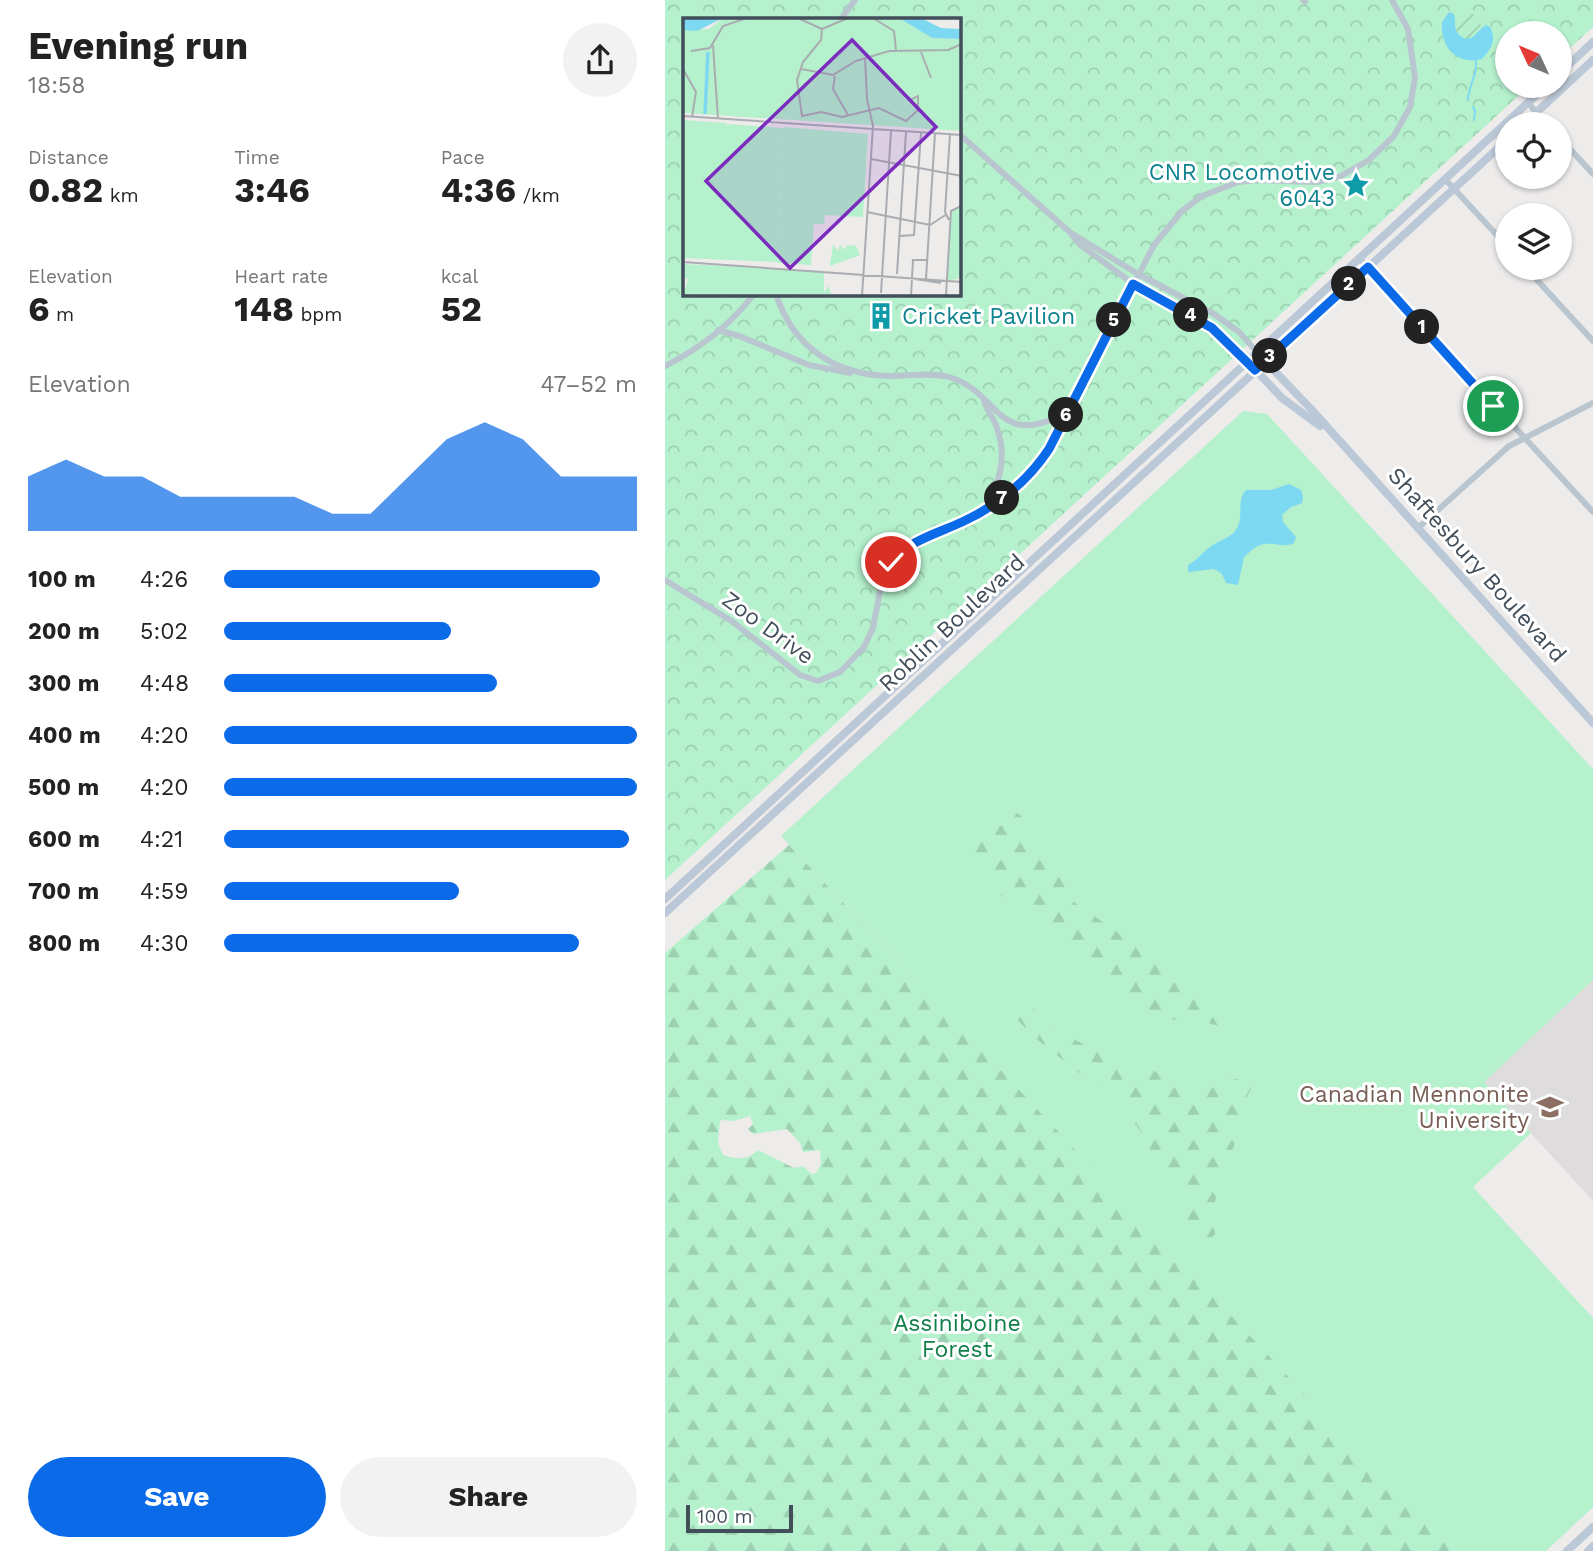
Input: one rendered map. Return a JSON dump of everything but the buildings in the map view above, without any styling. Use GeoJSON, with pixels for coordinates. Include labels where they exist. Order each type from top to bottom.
{"type":"FeatureCollection","features":[{"type":"Feature","properties":{"kind":"main road"},"geometry":{"type":"LineString","coordinates":[[1572,62],[1593,42]]}},
{"type":"Feature","properties":{"kind":"main road"},"geometry":{"type":"LineString","coordinates":[[1538,112],[1593,60]]}},
{"type":"Feature","properties":{"kind":"main road","name":"Roblin Boulevard"},"geometry":{"type":"LineString","coordinates":[[665,899],[1533,98]]}},
{"type":"Feature","properties":{"kind":"main road","name":"Roblin Boulevard"},"geometry":{"type":"LineString","coordinates":[[665,913],[1495,151]]}},
{"type":"Feature","properties":{"kind":"main road","name":"Shaftesbury Boulevard"},"geometry":{"type":"LineString","coordinates":[[1257,352],[1593,723]]}},
{"type":"Feature","properties":{"kind":"main road","name":"Shaftesbury Boulevard"},"geometry":{"type":"LineString","coordinates":[[1247,361],[1282,398],[1331,434]]}},
{"type":"Feature","properties":{"kind":"main road"},"geometry":{"type":"LineString","coordinates":[[1567,1551],[1593,1527]]}},
{"type":"Feature","properties":{"kind":"main road"},"geometry":{"type":"LineString","coordinates":[[1588,1551],[1593,1546]]}},
{"type":"Feature","properties":{"kind":"street"},"geometry":{"type":"LineString","coordinates":[[842,18],[855,0]]}},
{"type":"Feature","properties":{"kind":"street"},"geometry":{"type":"LineString","coordinates":[[978,514],[1004,497],[1032,472],[1049,449],[1154,244],[1167,226],[1191,203],[1229,184],[1247,180],[1317,182],[1339,177],[1359,167],[1387,144],[1406,116],[1413,99],[1415,78],[1408,29],[1392,0]]}},
{"type":"Feature","properties":{"kind":"street"},"geometry":{"type":"LineString","coordinates":[[1528,103],[1536,112]]}},
{"type":"Feature","properties":{"kind":"street"},"geometry":{"type":"LineString","coordinates":[[961,136],[1071,233],[1137,274],[1221,318],[1257,352]]}},
{"type":"Feature","properties":{"kind":"street"},"geometry":{"type":"LineString","coordinates":[[1572,151],[1593,174]]}},
{"type":"Feature","properties":{"kind":"street"},"geometry":{"type":"LineString","coordinates":[[1445,178],[1495,233]]}},
{"type":"Feature","properties":{"kind":"street"},"geometry":{"type":"LineString","coordinates":[[1071,233],[1079,244],[1133,284],[1212,328],[1247,361]]}},
{"type":"Feature","properties":{"kind":"street"},"geometry":{"type":"LineString","coordinates":[[1359,258],[1593,512]]}},
{"type":"Feature","properties":{"kind":"street"},"geometry":{"type":"LineString","coordinates":[[1537,280],[1593,341]]}},
{"type":"Feature","properties":{"kind":"street"},"geometry":{"type":"LineString","coordinates":[[665,366],[718,330],[752,296]]}},
{"type":"Feature","properties":{"kind":"street"},"geometry":{"type":"LineString","coordinates":[[777,296],[785,318],[806,342],[827,359],[859,374]]}},
{"type":"Feature","properties":{"kind":"street"},"geometry":{"type":"LineString","coordinates":[[718,330],[809,365],[859,374],[940,375],[952,378],[968,386],[1002,416],[1025,426],[1039,426],[1067,414]]}},
{"type":"Feature","properties":{"kind":"street"},"geometry":{"type":"LineString","coordinates":[[978,514],[994,492],[1001,459],[998,433],[983,400]]}},
{"type":"Feature","properties":{"kind":"street"},"geometry":{"type":"LineString","coordinates":[[1418,528],[1509,446],[1593,403]]}},
{"type":"Feature","properties":{"kind":"street","name":"Zoo Drive"},"geometry":{"type":"LineString","coordinates":[[665,580],[733,622],[800,675],[811,680],[826,679],[846,667],[869,640],[882,580],[898,553],[914,542],[978,514]]}},
{"type":"Feature","properties":{"kind":"shaded area","name":"Canadian Mennonite University"},"geometry":{"type":"Polygon","coordinates":[[[1593,980],[1593,1201],[1484,1082],[1593,980]]]}},
{"type":"Feature","properties":{"kind":"green space"},"geometry":{"type":"Polygon","coordinates":[[[665,0],[1593,0],[1593,27],[1572,46],[1572,21],[1495,21],[1495,98],[1516,98],[1501,112],[1495,112],[1495,117],[665,880],[665,0]]]}},
{"type":"Feature","properties":{"kind":"green space"},"geometry":{"type":"Polygon","coordinates":[[[1468,13],[1477,17],[1481,26],[1477,35],[1468,39],[1459,35],[1455,26],[1459,17],[1468,13]]]}},
{"type":"Feature","properties":{"kind":"green space"},"geometry":{"type":"Polygon","coordinates":[[[1243,411],[1267,414],[1593,769],[1593,980],[1484,1082],[1531,1133],[1473,1187],[1593,1318],[1593,1507],[1546,1551],[1447,1551],[781,836],[1243,411]]]}},
{"type":"Feature","properties":{"kind":"green space"},"geometry":{"type":"Polygon","coordinates":[[[1017,813],[1027,824],[1036,853],[1071,887],[1071,900],[1113,929],[1185,987],[1209,998],[1228,1013],[1232,1023],[1223,1027],[1196,1020],[1173,1020],[1132,1010],[1033,917],[1001,896],[985,877],[961,856],[1017,813]]]}},
{"type":"Feature","properties":{"kind":"green space","name":"Assiniboine Forest"},"geometry":{"type":"Polygon","coordinates":[[[789,845],[1452,1551],[665,1551],[665,953],[789,845]],[[750,1116],[733,1121],[720,1120],[718,1143],[723,1155],[741,1158],[758,1150],[794,1168],[803,1166],[812,1174],[816,1173],[821,1164],[820,1150],[803,1152],[800,1143],[787,1129],[753,1134],[748,1129],[753,1124],[750,1116]]]}},
{"type":"Feature","properties":{"kind":"green space"},"geometry":{"type":"Polygon","coordinates":[[[1022,1000],[1064,1034],[1129,1063],[1198,1082],[1256,1078],[1236,1120],[1239,1131],[1211,1213],[1210,1226],[1214,1228],[1215,1234],[1209,1240],[1200,1239],[1187,1226],[1178,1188],[1171,1174],[1147,1146],[1125,1109],[1039,1041],[1012,1015],[1011,1010],[1022,1000]]]}},
{"type":"Feature","properties":{"kind":"water"},"geometry":{"type":"Polygon","coordinates":[[[1449,12],[1454,14],[1456,31],[1466,39],[1486,25],[1490,27],[1492,44],[1482,59],[1465,59],[1451,52],[1442,31],[1442,22],[1449,12]]]}},
{"type":"Feature","properties":{"kind":"water"},"geometry":{"type":"Polygon","coordinates":[[[1289,484],[1301,490],[1303,497],[1302,503],[1291,507],[1282,515],[1283,522],[1296,537],[1294,543],[1263,544],[1254,548],[1244,557],[1238,585],[1226,583],[1222,574],[1214,569],[1188,572],[1188,565],[1234,532],[1239,523],[1241,499],[1246,490],[1271,490],[1289,484]]]}},
{"type":"Feature","properties":{"kind":"waterway"},"geometry":{"type":"LineString","coordinates":[[1468,100],[1476,71],[1476,60]]}},
{"type":"Feature","properties":{"kind":"waterway"},"geometry":{"type":"LineString","coordinates":[[1473,107],[1474,120]]}},
{"type":"Feature","properties":{"kind":"place","name":"CNR Locomotive 6043"},"geometry":{"type":"Point","coordinates":[1356,185]}},
{"type":"Feature","properties":{"kind":"place","name":"Cricket Pavilion"},"geometry":{"type":"Point","coordinates":[881,316]}},
{"type":"Feature","properties":{"kind":"place","name":"Canadian Mennonite University"},"geometry":{"type":"Point","coordinates":[1550,1107]}},
{"type":"Feature","properties":{"kind":"route"},"geometry":{"type":"LineString","coordinates":[[891,562],[898,553],[914,542],[958,524],[994,505],[1032,472],[1049,449],[1133,284],[1212,328],[1255,370],[1368,267],[1493,406]]}}]}
